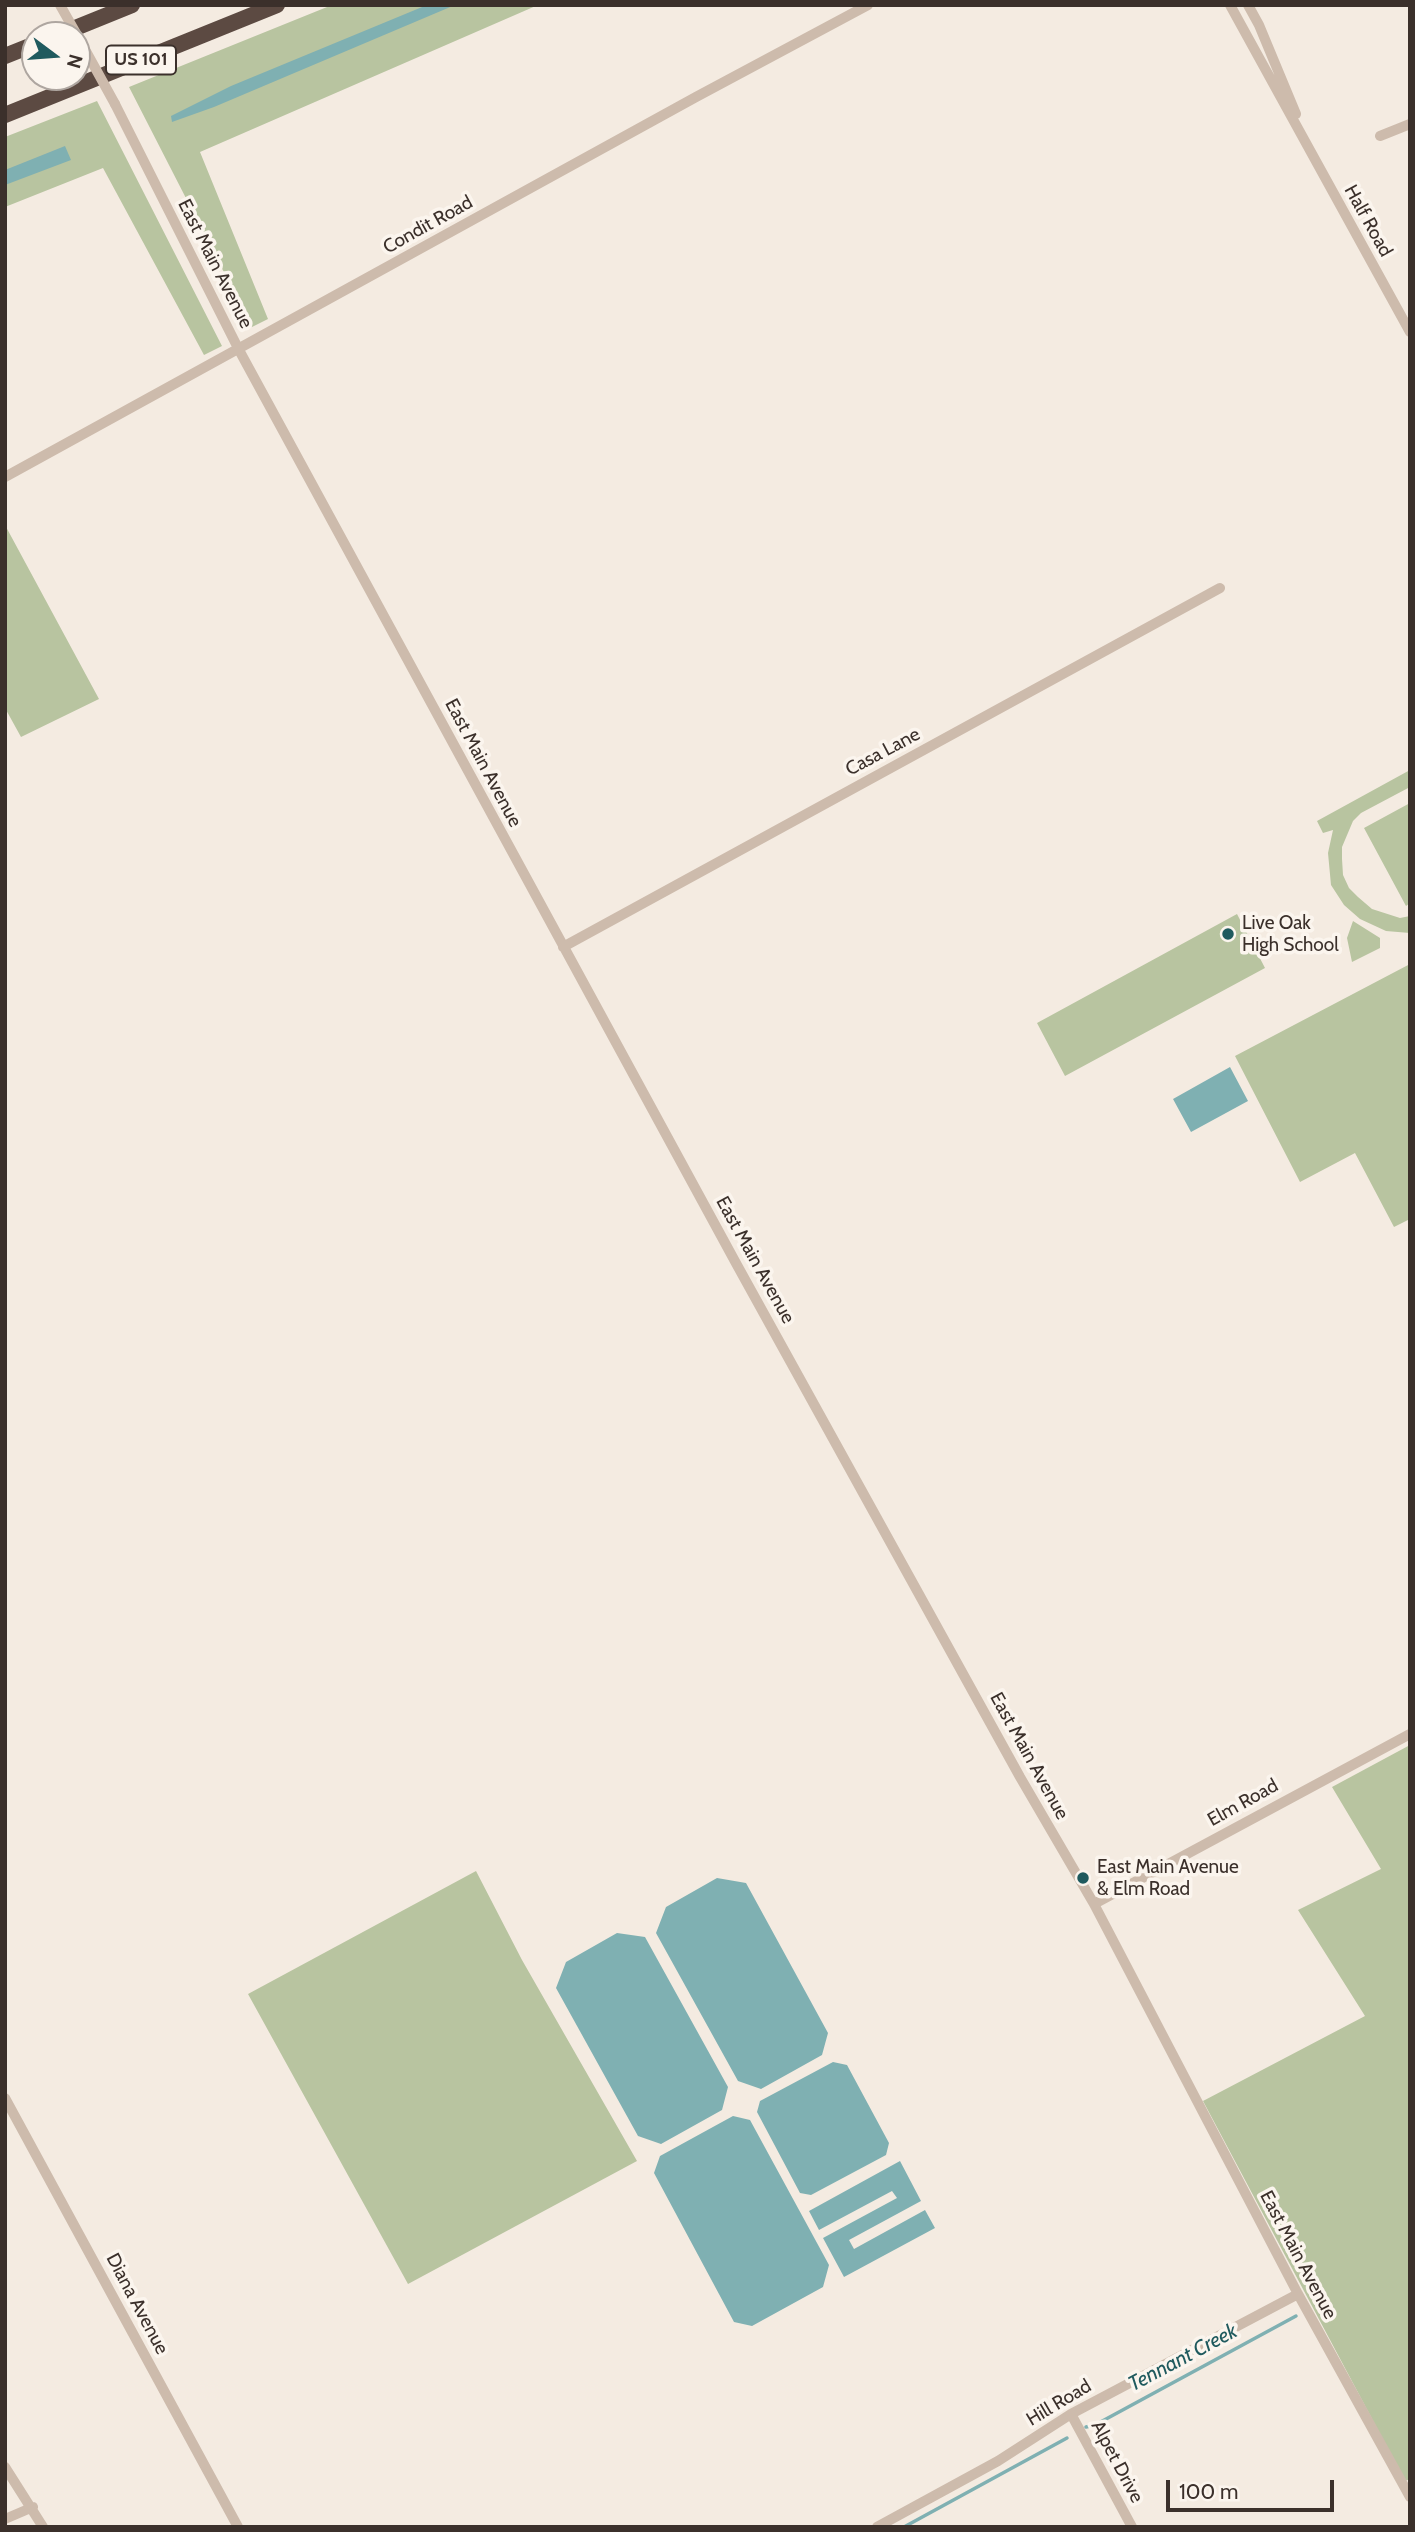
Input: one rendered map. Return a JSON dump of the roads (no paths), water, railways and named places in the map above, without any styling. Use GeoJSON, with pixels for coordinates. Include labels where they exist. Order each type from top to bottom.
{"type":"FeatureCollection","features":[{"type":"Feature","properties":{"kind":"highway","name":"US 101"},"geometry":{"type":"LineString","coordinates":[[91,22],[132,5]]}},
{"type":"Feature","properties":{"kind":"highway","name":"US 101"},"geometry":{"type":"LineString","coordinates":[[5,115],[277,5]]}},
{"type":"Feature","properties":{"kind":"street","name":"East Main Avenue"},"geometry":{"type":"LineString","coordinates":[[61,5],[70,21]]}},
{"type":"Feature","properties":{"kind":"street","name":"Condit Road"},"geometry":{"type":"LineString","coordinates":[[5,477],[696,97],[869,5]]}},
{"type":"Feature","properties":{"kind":"street","name":"Half Road"},"geometry":{"type":"LineString","coordinates":[[1230,5],[1410,332]]}},
{"type":"Feature","properties":{"kind":"street","name":"Half Road"},"geometry":{"type":"LineString","coordinates":[[1248,5],[1259,25],[1317,165]]}},
{"type":"Feature","properties":{"kind":"street","name":"East Main Avenue"},"geometry":{"type":"LineString","coordinates":[[91,60],[239,350],[919,1596],[1094,1905],[1298,2294],[1410,2497]]}},
{"type":"Feature","properties":{"kind":"street"},"geometry":{"type":"LineString","coordinates":[[1380,135],[1410,124]]}},
{"type":"Feature","properties":{"kind":"street","name":"Casa Lane"},"geometry":{"type":"LineString","coordinates":[[563,947],[1220,588]]}},
{"type":"Feature","properties":{"kind":"street","name":"Elm Road"},"geometry":{"type":"LineString","coordinates":[[1094,1905],[1410,1734]]}},
{"type":"Feature","properties":{"kind":"street","name":"Diana Avenue"},"geometry":{"type":"LineString","coordinates":[[5,2098],[238,2527]]}},
{"type":"Feature","properties":{"kind":"street","name":"Hill Road"},"geometry":{"type":"LineString","coordinates":[[877,2527],[998,2461],[1071,2414],[1298,2294]]}},
{"type":"Feature","properties":{"kind":"street","name":"Alpet Drive"},"geometry":{"type":"LineString","coordinates":[[1071,2414],[1132,2527]]}},
{"type":"Feature","properties":{"kind":"street"},"geometry":{"type":"LineString","coordinates":[[5,2467],[33,2507],[43,2527]]}},
{"type":"Feature","properties":{"kind":"street"},"geometry":{"type":"LineString","coordinates":[[5,2519],[33,2507]]}},
{"type":"Feature","properties":{"kind":"water"},"geometry":{"type":"Polygon","coordinates":[[[427,5],[455,5],[214,107],[172,122],[171,116],[231,86],[427,5]]]}},
{"type":"Feature","properties":{"kind":"water"},"geometry":{"type":"Polygon","coordinates":[[[65,146],[71,160],[5,185],[5,170],[65,146]]]}},
{"type":"Feature","properties":{"kind":"water"},"geometry":{"type":"Polygon","coordinates":[[[1230,1067],[1248,1101],[1191,1132],[1173,1099],[1230,1067]]]}},
{"type":"Feature","properties":{"kind":"water"},"geometry":{"type":"Polygon","coordinates":[[[717,1878],[746,1883],[828,2033],[822,2055],[761,2089],[738,2081],[656,1933],[666,1907],[717,1878]]]}},
{"type":"Feature","properties":{"kind":"water"},"geometry":{"type":"Polygon","coordinates":[[[617,1933],[645,1937],[728,2087],[722,2110],[661,2144],[638,2136],[556,1988],[566,1962],[617,1933]]]}},
{"type":"Feature","properties":{"kind":"water"},"geometry":{"type":"Polygon","coordinates":[[[833,2062],[847,2065],[889,2143],[886,2155],[811,2195],[800,2193],[757,2112],[760,2101],[833,2062]]]}},
{"type":"Feature","properties":{"kind":"water"},"geometry":{"type":"Polygon","coordinates":[[[733,2116],[750,2120],[829,2265],[823,2287],[752,2326],[734,2322],[654,2173],[660,2156],[733,2116]]]}},
{"type":"Feature","properties":{"kind":"water"},"geometry":{"type":"Polygon","coordinates":[[[900,2161],[921,2201],[849,2240],[854,2249],[925,2210],[935,2228],[844,2277],[823,2238],[897,2198],[892,2191],[819,2230],[809,2211],[900,2161]]]}},
{"type":"Feature","properties":{"kind":"waterway","name":"Tennant Creek"},"geometry":{"type":"LineString","coordinates":[[1086,2427],[1095,2425],[1296,2316]]}},
{"type":"Feature","properties":{"kind":"waterway","name":"Tennant Creek"},"geometry":{"type":"LineString","coordinates":[[904,2527],[1067,2438]]}},
{"type":"Feature","properties":{"kind":"place","name":"Live Oak High School"},"geometry":{"type":"Point","coordinates":[1228,934]}},
{"type":"Feature","properties":{"kind":"place","name":"East Main Avenue & Elm Road"},"geometry":{"type":"Point","coordinates":[1083,1878]}}]}
